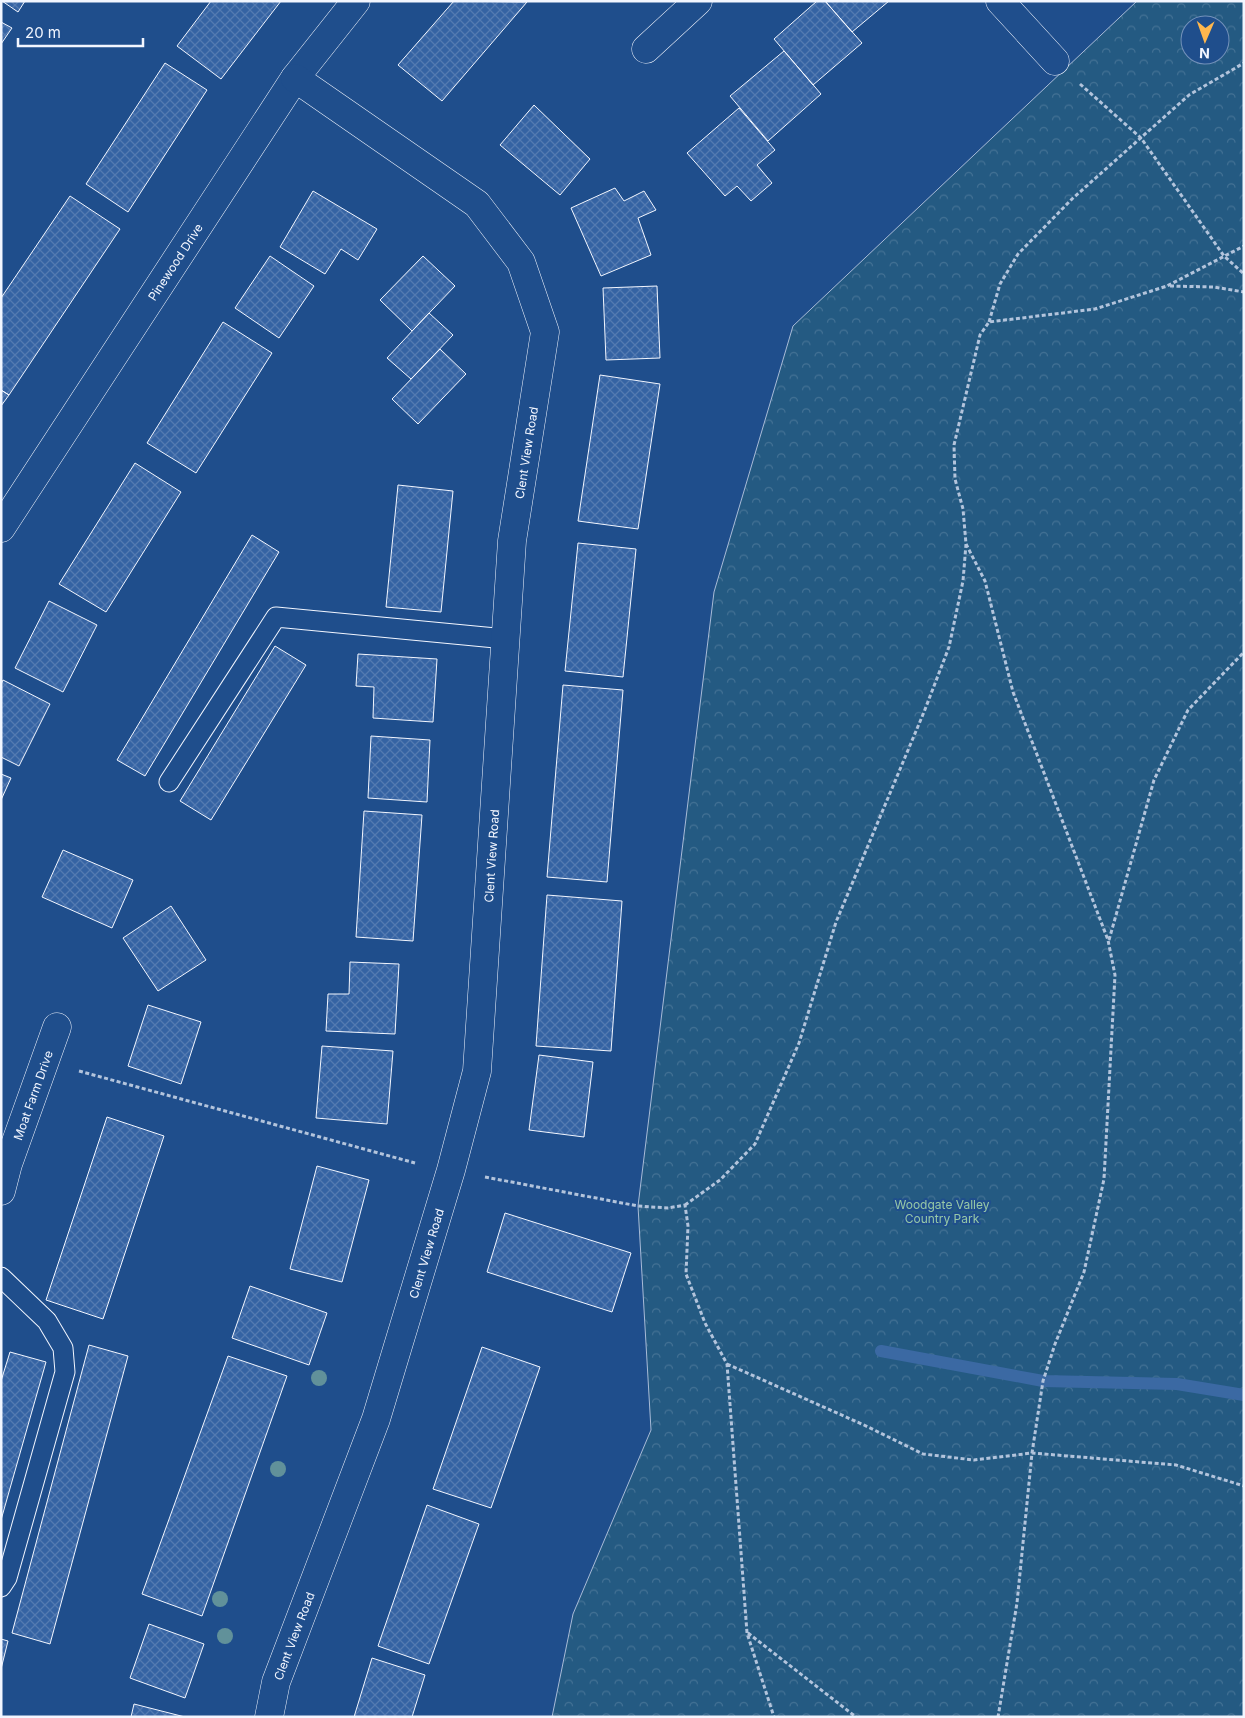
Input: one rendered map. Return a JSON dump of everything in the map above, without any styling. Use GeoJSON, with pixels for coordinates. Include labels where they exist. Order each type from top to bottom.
{"type":"FeatureCollection","features":[{"type":"Feature","properties":{"kind":"street","name":"Pinewood Drive"},"geometry":{"type":"LineString","coordinates":[[1,528],[295,78],[356,1]]}},
{"type":"Feature","properties":{"kind":"street"},"geometry":{"type":"LineString","coordinates":[[646,49],[698,1]]}},
{"type":"Feature","properties":{"kind":"street"},"geometry":{"type":"LineString","coordinates":[[1000,1],[1054,61]]}},
{"type":"Feature","properties":{"kind":"street","name":"Clent View Road"},"geometry":{"type":"LineString","coordinates":[[269,1717],[276,1682],[376,1419],[451,1170],[477,1071],[512,541],[545,332],[521,262],[477,204],[295,78]]}},
{"type":"Feature","properties":{"kind":"street","name":"Moat Farm Drive"},"geometry":{"type":"LineString","coordinates":[[1,1191],[5,1162],[57,1027]]}},
{"type":"Feature","properties":{"kind":"lane"},"geometry":{"type":"LineString","coordinates":[[169,782],[276,617],[506,640]]}},
{"type":"Feature","properties":{"kind":"lane"},"geometry":{"type":"LineString","coordinates":[[1,1277],[47,1322],[63,1348],[65,1372],[7,1578],[1,1587]]}},
{"type":"Feature","properties":{"kind":"path"},"geometry":{"type":"LineString","coordinates":[[45,1061],[396,1160],[638,1206],[668,1208],[685,1205],[720,1180],[755,1144],[800,1043],[836,922],[924,712],[949,647],[963,581],[966,544],[963,509],[955,479],[954,445],[980,335],[989,322],[1000,284],[1018,254],[1072,199],[1189,95],[1244,63]]}},
{"type":"Feature","properties":{"kind":"path"},"geometry":{"type":"LineString","coordinates":[[1087,90],[1141,138],[1224,256],[1244,274]]}},
{"type":"Feature","properties":{"kind":"path"},"geometry":{"type":"LineString","coordinates":[[989,322],[1095,309],[1168,286],[1244,246]]}},
{"type":"Feature","properties":{"kind":"path"},"geometry":{"type":"LineString","coordinates":[[1168,286],[1214,287],[1244,292]]}},
{"type":"Feature","properties":{"kind":"path"},"geometry":{"type":"LineString","coordinates":[[966,544],[985,581],[1013,692],[1108,940],[1115,975],[1104,1179],[1084,1272],[1055,1344],[1043,1381],[1032,1453],[1017,1603],[998,1717]]}},
{"type":"Feature","properties":{"kind":"path"},"geometry":{"type":"LineString","coordinates":[[1108,940],[1154,780],[1188,710],[1244,652]]}},
{"type":"Feature","properties":{"kind":"path"},"geometry":{"type":"LineString","coordinates":[[685,1205],[688,1226],[686,1274],[705,1323],[727,1364],[747,1633],[774,1717]]}},
{"type":"Feature","properties":{"kind":"path"},"geometry":{"type":"LineString","coordinates":[[727,1364],[864,1425],[922,1454],[974,1460],[1032,1453],[1176,1465],[1244,1486]]}},
{"type":"Feature","properties":{"kind":"path"},"geometry":{"type":"LineString","coordinates":[[747,1633],[856,1717]]}},
{"type":"Feature","properties":{"kind":"green space","name":"Woodgate Valley Country Park"},"geometry":{"type":"Polygon","coordinates":[[[1137,1],[1244,1],[1244,1717],[552,1717],[573,1614],[651,1430],[638,1206],[714,592],[793,326],[1137,1]]]}},
{"type":"Feature","properties":{"kind":"building"},"geometry":{"type":"Polygon","coordinates":[[[2,1],[25,1],[18,12],[2,1]]]}},
{"type":"Feature","properties":{"kind":"building"},"geometry":{"type":"Polygon","coordinates":[[[211,1],[281,1],[221,79],[177,46],[211,1]]]}},
{"type":"Feature","properties":{"kind":"building"},"geometry":{"type":"Polygon","coordinates":[[[454,1],[527,2],[442,101],[398,65],[454,1]]]}},
{"type":"Feature","properties":{"kind":"building"},"geometry":{"type":"Polygon","coordinates":[[[817,1],[825,1],[862,43],[813,85],[774,39],[817,1]]]}},
{"type":"Feature","properties":{"kind":"building"},"geometry":{"type":"Polygon","coordinates":[[[825,1],[889,1],[852,32],[825,1]]]}},
{"type":"Feature","properties":{"kind":"building"},"geometry":{"type":"Polygon","coordinates":[[[1,22],[12,28],[1,44],[1,22]]]}},
{"type":"Feature","properties":{"kind":"building"},"geometry":{"type":"Polygon","coordinates":[[[784,51],[821,94],[768,141],[730,96],[784,51]]]}},
{"type":"Feature","properties":{"kind":"building"},"geometry":{"type":"Polygon","coordinates":[[[165,63],[207,90],[128,212],[86,184],[165,63]]]}},
{"type":"Feature","properties":{"kind":"building"},"geometry":{"type":"Polygon","coordinates":[[[534,105],[590,159],[560,195],[500,145],[534,105]]]}},
{"type":"Feature","properties":{"kind":"building"},"geometry":{"type":"Polygon","coordinates":[[[739,108],[775,150],[757,165],[772,183],[751,201],[737,186],[725,196],[687,153],[739,108]]]}},
{"type":"Feature","properties":{"kind":"building"},"geometry":{"type":"Polygon","coordinates":[[[615,188],[624,201],[644,191],[656,210],[638,218],[651,255],[601,276],[571,208],[615,188]]]}},
{"type":"Feature","properties":{"kind":"building"},"geometry":{"type":"Polygon","coordinates":[[[313,191],[377,229],[358,260],[341,249],[325,274],[280,247],[313,191]]]}},
{"type":"Feature","properties":{"kind":"building"},"geometry":{"type":"Polygon","coordinates":[[[70,196],[120,229],[9,395],[1,390],[1,298],[70,196]]]}},
{"type":"Feature","properties":{"kind":"building"},"geometry":{"type":"Polygon","coordinates":[[[270,256],[314,286],[279,338],[235,308],[270,256]]]}},
{"type":"Feature","properties":{"kind":"building"},"geometry":{"type":"Polygon","coordinates":[[[423,256],[455,286],[412,331],[380,300],[423,256]]]}},
{"type":"Feature","properties":{"kind":"building"},"geometry":{"type":"Polygon","coordinates":[[[657,286],[660,358],[606,360],[603,288],[657,286]]]}},
{"type":"Feature","properties":{"kind":"building"},"geometry":{"type":"Polygon","coordinates":[[[429,313],[453,335],[411,379],[387,358],[429,313]]]}},
{"type":"Feature","properties":{"kind":"building"},"geometry":{"type":"Polygon","coordinates":[[[223,322],[272,353],[196,473],[147,443],[223,322]]]}},
{"type":"Feature","properties":{"kind":"building"},"geometry":{"type":"Polygon","coordinates":[[[440,349],[466,374],[418,424],[392,399],[440,349]]]}},
{"type":"Feature","properties":{"kind":"building"},"geometry":{"type":"Polygon","coordinates":[[[600,375],[660,384],[638,529],[578,521],[600,375]]]}},
{"type":"Feature","properties":{"kind":"building"},"geometry":{"type":"Polygon","coordinates":[[[1,390],[9,395],[1,406],[1,390]]]}},
{"type":"Feature","properties":{"kind":"building"},"geometry":{"type":"Polygon","coordinates":[[[135,463],[181,492],[106,612],[59,584],[135,463]]]}},
{"type":"Feature","properties":{"kind":"building"},"geometry":{"type":"Polygon","coordinates":[[[398,485],[453,491],[441,612],[386,607],[398,485]]]}},
{"type":"Feature","properties":{"kind":"building"},"geometry":{"type":"Polygon","coordinates":[[[252,535],[279,552],[145,776],[117,760],[252,535]]]}},
{"type":"Feature","properties":{"kind":"building"},"geometry":{"type":"Polygon","coordinates":[[[578,543],[636,549],[623,677],[565,671],[578,543]]]}},
{"type":"Feature","properties":{"kind":"building"},"geometry":{"type":"Polygon","coordinates":[[[49,601],[97,625],[63,692],[15,668],[49,601]]]}},
{"type":"Feature","properties":{"kind":"building"},"geometry":{"type":"Polygon","coordinates":[[[275,646],[306,665],[211,820],[180,801],[275,646]]]}},
{"type":"Feature","properties":{"kind":"building"},"geometry":{"type":"Polygon","coordinates":[[[358,654],[437,659],[433,722],[373,718],[374,687],[356,686],[358,654]]]}},
{"type":"Feature","properties":{"kind":"building"},"geometry":{"type":"Polygon","coordinates":[[[3,680],[50,704],[19,766],[1,757],[1,684],[3,680]]]}},
{"type":"Feature","properties":{"kind":"building"},"geometry":{"type":"Polygon","coordinates":[[[563,685],[623,690],[607,882],[547,877],[563,685]]]}},
{"type":"Feature","properties":{"kind":"building"},"geometry":{"type":"Polygon","coordinates":[[[371,736],[430,740],[427,802],[368,798],[371,736]]]}},
{"type":"Feature","properties":{"kind":"building"},"geometry":{"type":"Polygon","coordinates":[[[1,774],[11,778],[1,800],[1,774]]]}},
{"type":"Feature","properties":{"kind":"building"},"geometry":{"type":"Polygon","coordinates":[[[364,811],[422,815],[413,941],[356,937],[364,811]]]}},
{"type":"Feature","properties":{"kind":"building"},"geometry":{"type":"Polygon","coordinates":[[[63,850],[133,880],[112,928],[42,897],[63,850]]]}},
{"type":"Feature","properties":{"kind":"building"},"geometry":{"type":"Polygon","coordinates":[[[547,895],[622,901],[611,1051],[536,1046],[547,895]]]}},
{"type":"Feature","properties":{"kind":"building"},"geometry":{"type":"Polygon","coordinates":[[[171,906],[206,960],[158,991],[123,938],[171,906]]]}},
{"type":"Feature","properties":{"kind":"building"},"geometry":{"type":"Polygon","coordinates":[[[350,962],[399,964],[395,1034],[326,1031],[328,994],[349,994],[350,962]]]}},
{"type":"Feature","properties":{"kind":"building"},"geometry":{"type":"Polygon","coordinates":[[[148,1005],[201,1022],[181,1084],[128,1066],[148,1005]]]}},
{"type":"Feature","properties":{"kind":"building"},"geometry":{"type":"Polygon","coordinates":[[[322,1046],[393,1051],[387,1124],[316,1118],[322,1046]]]}},
{"type":"Feature","properties":{"kind":"building"},"geometry":{"type":"Polygon","coordinates":[[[539,1055],[593,1062],[584,1137],[529,1130],[539,1055]]]}},
{"type":"Feature","properties":{"kind":"building"},"geometry":{"type":"Polygon","coordinates":[[[107,1117],[164,1136],[103,1319],[46,1300],[107,1117]]]}},
{"type":"Feature","properties":{"kind":"building"},"geometry":{"type":"Polygon","coordinates":[[[317,1166],[369,1180],[342,1282],[290,1269],[317,1166]]]}},
{"type":"Feature","properties":{"kind":"building"},"geometry":{"type":"Polygon","coordinates":[[[505,1213],[631,1253],[612,1312],[487,1272],[505,1213]]]}},
{"type":"Feature","properties":{"kind":"building"},"geometry":{"type":"Polygon","coordinates":[[[250,1286],[327,1313],[309,1365],[232,1338],[250,1286]]]}},
{"type":"Feature","properties":{"kind":"building"},"geometry":{"type":"Polygon","coordinates":[[[89,1345],[128,1356],[50,1644],[12,1633],[89,1345]]]}},
{"type":"Feature","properties":{"kind":"building"},"geometry":{"type":"Polygon","coordinates":[[[482,1347],[540,1367],[491,1508],[433,1489],[482,1347]]]}},
{"type":"Feature","properties":{"kind":"building"},"geometry":{"type":"Polygon","coordinates":[[[10,1352],[46,1362],[1,1520],[1,1381],[10,1352]]]}},
{"type":"Feature","properties":{"kind":"building"},"geometry":{"type":"Polygon","coordinates":[[[228,1356],[287,1376],[202,1616],[142,1594],[228,1356]]]}},
{"type":"Feature","properties":{"kind":"building"},"geometry":{"type":"Polygon","coordinates":[[[427,1505],[479,1524],[429,1664],[378,1646],[427,1505]]]}},
{"type":"Feature","properties":{"kind":"building"},"geometry":{"type":"Polygon","coordinates":[[[149,1624],[204,1644],[185,1698],[130,1678],[149,1624]]]}},
{"type":"Feature","properties":{"kind":"building"},"geometry":{"type":"Polygon","coordinates":[[[1,1639],[8,1641],[1,1669],[1,1639]]]}},
{"type":"Feature","properties":{"kind":"building"},"geometry":{"type":"Polygon","coordinates":[[[372,1658],[425,1675],[412,1717],[354,1717],[372,1658]]]}},
{"type":"Feature","properties":{"kind":"building"},"geometry":{"type":"Polygon","coordinates":[[[134,1704],[185,1717],[131,1717],[134,1704]]]}},
{"type":"Feature","properties":{"kind":"waterway"},"geometry":{"type":"LineString","coordinates":[[881,1351],[1043,1381],[1177,1384],[1244,1395]]}}]}
